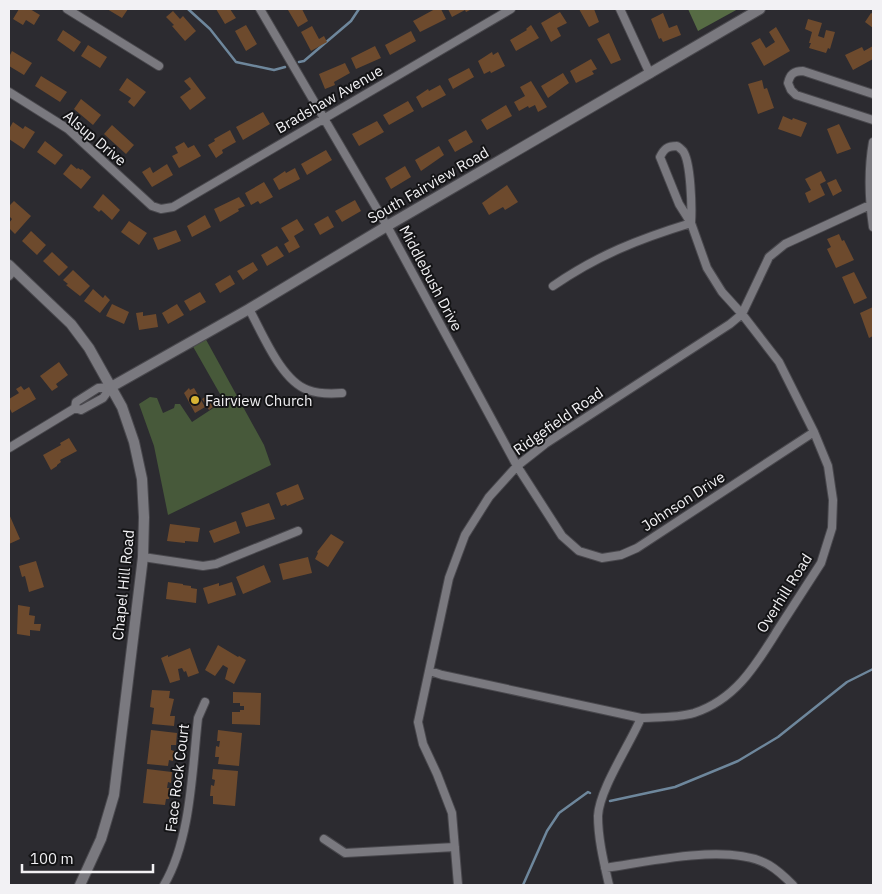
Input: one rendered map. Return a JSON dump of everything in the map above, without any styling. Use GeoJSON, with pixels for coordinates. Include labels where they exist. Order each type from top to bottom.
{"type":"FeatureCollection","features":[{"type":"Feature","properties":{"kind":"street"},"geometry":{"type":"LineString","coordinates":[[67,9],[159,66]]}},
{"type":"Feature","properties":{"kind":"street","name":"Middlebush Drive"},"geometry":{"type":"LineString","coordinates":[[260,9],[387,226],[517,466],[562,536]]}},
{"type":"Feature","properties":{"kind":"street","name":"Bradshaw Avenue"},"geometry":{"type":"LineString","coordinates":[[161,210],[173,207],[511,9]]}},
{"type":"Feature","properties":{"kind":"street"},"geometry":{"type":"LineString","coordinates":[[620,9],[650,74]]}},
{"type":"Feature","properties":{"kind":"street","name":"South Fairview Road"},"geometry":{"type":"LineString","coordinates":[[111,387],[760,9]]}},
{"type":"Feature","properties":{"kind":"street"},"geometry":{"type":"LineString","coordinates":[[873,94],[803,71],[796,71],[790,76],[788,83],[796,95],[873,120]]}},
{"type":"Feature","properties":{"kind":"street","name":"Alsup Drive"},"geometry":{"type":"LineString","coordinates":[[9,92],[68,130],[152,206],[161,210]]}},
{"type":"Feature","properties":{"kind":"street"},"geometry":{"type":"LineString","coordinates":[[873,142],[869,162],[870,205],[873,227]]}},
{"type":"Feature","properties":{"kind":"street","name":"Overhill Road"},"geometry":{"type":"LineString","coordinates":[[430,670],[442,675],[640,718],[671,717],[694,713],[714,704],[732,692],[750,674],[821,563],[832,528],[833,500],[828,466],[814,432],[778,362],[742,314],[722,292],[707,268],[691,223],[679,204],[660,157],[664,150],[670,146],[677,146],[684,152],[692,202],[691,223]]}},
{"type":"Feature","properties":{"kind":"street","name":"Ridgefield Road"},"geometry":{"type":"LineString","coordinates":[[458,885],[452,813],[423,744],[418,722],[449,578],[465,535],[489,497],[517,466],[545,444],[730,324],[742,314],[769,257],[785,244],[870,205]]}},
{"type":"Feature","properties":{"kind":"street"},"geometry":{"type":"LineString","coordinates":[[553,286],[612,252],[641,239],[691,223]]}},
{"type":"Feature","properties":{"kind":"street","name":"Chapel Hill Road"},"geometry":{"type":"LineString","coordinates":[[11,271],[72,324],[89,348],[125,416],[134,442],[142,479],[144,517],[143,557],[114,796],[101,839],[80,885]]}},
{"type":"Feature","properties":{"kind":"street"},"geometry":{"type":"LineString","coordinates":[[249,308],[288,376],[305,390],[323,394],[342,393]]}},
{"type":"Feature","properties":{"kind":"street"},"geometry":{"type":"LineString","coordinates":[[9,448],[75,408],[81,410],[103,398],[111,387]]}},
{"type":"Feature","properties":{"kind":"street","name":"Johnson Drive"},"geometry":{"type":"LineString","coordinates":[[562,536],[579,551],[602,558],[621,555],[637,548],[814,432]]}},
{"type":"Feature","properties":{"kind":"street"},"geometry":{"type":"LineString","coordinates":[[143,557],[203,566],[216,564],[298,531]]}},
{"type":"Feature","properties":{"kind":"street","name":"Face Rock Court"},"geometry":{"type":"LineString","coordinates":[[164,885],[170,876],[184,836],[198,718],[205,702]]}},
{"type":"Feature","properties":{"kind":"street"},"geometry":{"type":"LineString","coordinates":[[608,885],[598,816],[600,804],[604,791],[640,718]]}},
{"type":"Feature","properties":{"kind":"street"},"geometry":{"type":"LineString","coordinates":[[324,839],[345,854],[455,847]]}},
{"type":"Feature","properties":{"kind":"street"},"geometry":{"type":"LineString","coordinates":[[605,868],[696,855],[730,854],[768,864],[784,875],[793,885]]}},
{"type":"Feature","properties":{"kind":"green space"},"geometry":{"type":"Polygon","coordinates":[[[688,9],[738,9],[698,31],[688,9]]]}},
{"type":"Feature","properties":{"kind":"green space"},"geometry":{"type":"Polygon","coordinates":[[[204,336],[264,445],[271,465],[168,515],[154,446],[139,404],[150,397],[157,398],[163,413],[174,408],[175,404],[180,404],[192,422],[224,401],[191,343],[204,336]]]}},
{"type":"Feature","properties":{"kind":"building"},"geometry":{"type":"Polygon","coordinates":[[[19,9],[30,9],[40,15],[34,25],[26,20],[23,25],[13,19],[19,9]]]}},
{"type":"Feature","properties":{"kind":"building"},"geometry":{"type":"Polygon","coordinates":[[[107,9],[128,9],[122,18],[107,9]]]}},
{"type":"Feature","properties":{"kind":"building"},"geometry":{"type":"Polygon","coordinates":[[[216,9],[230,9],[236,18],[225,24],[216,9]]]}},
{"type":"Feature","properties":{"kind":"building"},"geometry":{"type":"Polygon","coordinates":[[[289,9],[302,9],[308,21],[298,27],[289,9]]]}},
{"type":"Feature","properties":{"kind":"building"},"geometry":{"type":"Polygon","coordinates":[[[435,9],[441,9],[446,19],[420,32],[413,21],[435,9]]]}},
{"type":"Feature","properties":{"kind":"building"},"geometry":{"type":"Polygon","coordinates":[[[448,9],[472,9],[466,12],[465,10],[452,17],[448,9]]]}},
{"type":"Feature","properties":{"kind":"building"},"geometry":{"type":"Polygon","coordinates":[[[579,9],[594,9],[599,22],[589,27],[579,9]]]}},
{"type":"Feature","properties":{"kind":"building"},"geometry":{"type":"Polygon","coordinates":[[[173,11],[180,19],[183,16],[196,31],[185,41],[166,17],[173,11]]]}},
{"type":"Feature","properties":{"kind":"building"},"geometry":{"type":"Polygon","coordinates":[[[560,12],[567,23],[557,28],[561,36],[551,42],[541,23],[560,12]]]}},
{"type":"Feature","properties":{"kind":"building"},"geometry":{"type":"Polygon","coordinates":[[[663,13],[669,28],[677,25],[681,35],[663,42],[661,38],[659,39],[651,19],[663,13]]]}},
{"type":"Feature","properties":{"kind":"building"},"geometry":{"type":"Polygon","coordinates":[[[871,13],[873,14],[873,28],[865,22],[871,13]]]}},
{"type":"Feature","properties":{"kind":"building"},"geometry":{"type":"Polygon","coordinates":[[[808,19],[822,23],[818,36],[824,38],[826,30],[835,32],[830,49],[828,48],[826,53],[809,48],[812,32],[805,29],[808,19]]]}},
{"type":"Feature","properties":{"kind":"building"},"geometry":{"type":"Polygon","coordinates":[[[246,25],[257,44],[246,51],[235,31],[246,25]]]}},
{"type":"Feature","properties":{"kind":"building"},"geometry":{"type":"Polygon","coordinates":[[[531,25],[539,38],[516,51],[510,40],[527,30],[531,25]]]}},
{"type":"Feature","properties":{"kind":"building"},"geometry":{"type":"Polygon","coordinates":[[[312,26],[319,39],[324,36],[327,42],[311,51],[301,32],[312,26]]]}},
{"type":"Feature","properties":{"kind":"building"},"geometry":{"type":"Polygon","coordinates":[[[776,27],[790,51],[764,66],[751,43],[760,38],[766,48],[775,42],[769,32],[776,27]]]}},
{"type":"Feature","properties":{"kind":"building"},"geometry":{"type":"Polygon","coordinates":[[[63,30],[81,42],[74,52],[57,40],[63,30]]]}},
{"type":"Feature","properties":{"kind":"building"},"geometry":{"type":"Polygon","coordinates":[[[411,31],[416,41],[390,55],[385,45],[411,31]]]}},
{"type":"Feature","properties":{"kind":"building"},"geometry":{"type":"Polygon","coordinates":[[[609,33],[621,60],[611,64],[597,39],[609,33]]]}},
{"type":"Feature","properties":{"kind":"building"},"geometry":{"type":"Polygon","coordinates":[[[88,45],[107,57],[100,68],[81,56],[88,45]]]}},
{"type":"Feature","properties":{"kind":"building"},"geometry":{"type":"Polygon","coordinates":[[[375,46],[381,58],[356,69],[351,58],[375,46]]]}},
{"type":"Feature","properties":{"kind":"building"},"geometry":{"type":"Polygon","coordinates":[[[873,46],[873,59],[853,70],[845,55],[862,47],[864,51],[873,46]]]}},
{"type":"Feature","properties":{"kind":"building"},"geometry":{"type":"Polygon","coordinates":[[[12,51],[32,63],[24,75],[9,66],[9,57],[12,51]]]}},
{"type":"Feature","properties":{"kind":"building"},"geometry":{"type":"Polygon","coordinates":[[[492,52],[493,55],[498,52],[505,66],[491,73],[490,71],[484,74],[478,61],[492,52]]]}},
{"type":"Feature","properties":{"kind":"building"},"geometry":{"type":"Polygon","coordinates":[[[591,59],[597,69],[592,71],[594,74],[576,83],[570,71],[591,59]]]}},
{"type":"Feature","properties":{"kind":"building"},"geometry":{"type":"Polygon","coordinates":[[[345,63],[350,73],[334,82],[335,85],[325,89],[319,74],[345,63]]]}},
{"type":"Feature","properties":{"kind":"building"},"geometry":{"type":"Polygon","coordinates":[[[469,68],[474,77],[453,89],[448,79],[469,68]]]}},
{"type":"Feature","properties":{"kind":"building"},"geometry":{"type":"Polygon","coordinates":[[[563,73],[569,83],[548,98],[541,86],[563,73]]]}},
{"type":"Feature","properties":{"kind":"building"},"geometry":{"type":"Polygon","coordinates":[[[41,76],[67,92],[60,102],[35,86],[41,76]]]}},
{"type":"Feature","properties":{"kind":"building"},"geometry":{"type":"Polygon","coordinates":[[[190,77],[206,98],[190,110],[180,97],[191,89],[184,81],[190,77]]]}},
{"type":"Feature","properties":{"kind":"building"},"geometry":{"type":"Polygon","coordinates":[[[127,78],[146,92],[134,107],[128,102],[131,98],[119,90],[127,78]]]}},
{"type":"Feature","properties":{"kind":"building"},"geometry":{"type":"Polygon","coordinates":[[[762,80],[764,89],[767,88],[774,108],[758,114],[748,84],[762,80]]]}},
{"type":"Feature","properties":{"kind":"building"},"geometry":{"type":"Polygon","coordinates":[[[531,81],[547,107],[538,112],[535,105],[529,108],[528,106],[519,111],[514,102],[525,96],[520,87],[531,81]]]}},
{"type":"Feature","properties":{"kind":"building"},"geometry":{"type":"Polygon","coordinates":[[[440,85],[446,95],[422,108],[416,97],[428,89],[429,91],[440,85]]]}},
{"type":"Feature","properties":{"kind":"building"},"geometry":{"type":"Polygon","coordinates":[[[81,99],[101,115],[93,125],[74,109],[81,99]]]}},
{"type":"Feature","properties":{"kind":"building"},"geometry":{"type":"Polygon","coordinates":[[[408,101],[414,111],[389,125],[383,115],[408,101]]]}},
{"type":"Feature","properties":{"kind":"building"},"geometry":{"type":"Polygon","coordinates":[[[506,105],[512,116],[487,130],[481,120],[506,105]]]}},
{"type":"Feature","properties":{"kind":"building"},"geometry":{"type":"Polygon","coordinates":[[[263,112],[270,124],[243,140],[236,127],[263,112]]]}},
{"type":"Feature","properties":{"kind":"building"},"geometry":{"type":"Polygon","coordinates":[[[783,116],[807,123],[801,137],[778,129],[783,116]]]}},
{"type":"Feature","properties":{"kind":"building"},"geometry":{"type":"Polygon","coordinates":[[[377,121],[384,132],[359,146],[352,134],[377,121]]]}},
{"type":"Feature","properties":{"kind":"building"},"geometry":{"type":"Polygon","coordinates":[[[13,122],[23,129],[25,126],[35,132],[24,149],[9,139],[9,129],[13,122]]]}},
{"type":"Feature","properties":{"kind":"building"},"geometry":{"type":"Polygon","coordinates":[[[839,124],[851,149],[837,154],[827,129],[839,124]]]}},
{"type":"Feature","properties":{"kind":"building"},"geometry":{"type":"Polygon","coordinates":[[[112,125],[134,145],[126,154],[104,134],[112,125]]]}},
{"type":"Feature","properties":{"kind":"building"},"geometry":{"type":"Polygon","coordinates":[[[230,130],[236,142],[222,150],[223,153],[216,158],[208,145],[215,141],[214,139],[230,130]]]}},
{"type":"Feature","properties":{"kind":"building"},"geometry":{"type":"Polygon","coordinates":[[[466,130],[473,142],[455,152],[448,140],[466,130]]]}},
{"type":"Feature","properties":{"kind":"building"},"geometry":{"type":"Polygon","coordinates":[[[45,141],[63,155],[55,165],[37,152],[45,141]]]}},
{"type":"Feature","properties":{"kind":"building"},"geometry":{"type":"Polygon","coordinates":[[[184,142],[188,148],[194,145],[201,156],[179,168],[172,156],[178,153],[175,147],[184,142]]]}},
{"type":"Feature","properties":{"kind":"building"},"geometry":{"type":"Polygon","coordinates":[[[439,146],[444,155],[421,171],[415,160],[439,146]]]}},
{"type":"Feature","properties":{"kind":"building"},"geometry":{"type":"Polygon","coordinates":[[[326,150],[332,160],[307,175],[301,164],[326,150]]]}},
{"type":"Feature","properties":{"kind":"building"},"geometry":{"type":"Polygon","coordinates":[[[71,164],[77,169],[82,169],[91,177],[81,189],[63,174],[71,164]]]}},
{"type":"Feature","properties":{"kind":"building"},"geometry":{"type":"Polygon","coordinates":[[[167,164],[173,175],[152,187],[142,172],[150,167],[153,173],[167,164]]]}},
{"type":"Feature","properties":{"kind":"building"},"geometry":{"type":"Polygon","coordinates":[[[405,166],[411,177],[391,189],[385,178],[405,166]]]}},
{"type":"Feature","properties":{"kind":"building"},"geometry":{"type":"Polygon","coordinates":[[[295,168],[300,179],[279,190],[273,179],[285,171],[286,173],[295,168]]]}},
{"type":"Feature","properties":{"kind":"building"},"geometry":{"type":"Polygon","coordinates":[[[821,171],[826,181],[820,184],[825,195],[809,203],[805,193],[811,190],[805,179],[821,171]]]}},
{"type":"Feature","properties":{"kind":"building"},"geometry":{"type":"Polygon","coordinates":[[[836,179],[842,191],[833,196],[827,183],[836,179]]]}},
{"type":"Feature","properties":{"kind":"building"},"geometry":{"type":"Polygon","coordinates":[[[264,182],[273,197],[260,204],[258,201],[251,205],[245,193],[264,182]]]}},
{"type":"Feature","properties":{"kind":"building"},"geometry":{"type":"Polygon","coordinates":[[[507,185],[518,202],[505,210],[503,207],[489,215],[482,203],[507,185]]]}},
{"type":"Feature","properties":{"kind":"building"},"geometry":{"type":"Polygon","coordinates":[[[103,194],[120,210],[112,220],[101,210],[99,212],[93,207],[103,194]]]}},
{"type":"Feature","properties":{"kind":"building"},"geometry":{"type":"Polygon","coordinates":[[[239,197],[245,206],[220,222],[214,209],[239,197]]]}},
{"type":"Feature","properties":{"kind":"building"},"geometry":{"type":"Polygon","coordinates":[[[355,200],[361,211],[342,222],[335,211],[355,200]]]}},
{"type":"Feature","properties":{"kind":"building"},"geometry":{"type":"Polygon","coordinates":[[[14,201],[31,216],[15,234],[9,228],[9,223],[12,219],[9,216],[9,206],[14,201]]]}},
{"type":"Feature","properties":{"kind":"building"},"geometry":{"type":"Polygon","coordinates":[[[205,215],[211,227],[192,237],[187,226],[205,215]]]}},
{"type":"Feature","properties":{"kind":"building"},"geometry":{"type":"Polygon","coordinates":[[[328,216],[334,227],[320,235],[314,224],[328,216]]]}},
{"type":"Feature","properties":{"kind":"building"},"geometry":{"type":"Polygon","coordinates":[[[297,219],[304,230],[294,236],[300,247],[289,253],[284,244],[289,241],[281,228],[297,219]]]}},
{"type":"Feature","properties":{"kind":"building"},"geometry":{"type":"Polygon","coordinates":[[[129,221],[147,233],[139,245],[121,232],[129,221]]]}},
{"type":"Feature","properties":{"kind":"building"},"geometry":{"type":"Polygon","coordinates":[[[176,230],[181,241],[158,250],[153,238],[176,230]]]}},
{"type":"Feature","properties":{"kind":"building"},"geometry":{"type":"Polygon","coordinates":[[[31,231],[46,245],[37,255],[22,241],[31,231]]]}},
{"type":"Feature","properties":{"kind":"building"},"geometry":{"type":"Polygon","coordinates":[[[839,234],[854,260],[836,268],[827,249],[831,247],[827,239],[839,234]]]}},
{"type":"Feature","properties":{"kind":"building"},"geometry":{"type":"Polygon","coordinates":[[[277,246],[284,256],[267,266],[261,255],[277,246]]]}},
{"type":"Feature","properties":{"kind":"building"},"geometry":{"type":"Polygon","coordinates":[[[52,252],[68,267],[59,276],[43,261],[52,252]]]}},
{"type":"Feature","properties":{"kind":"building"},"geometry":{"type":"Polygon","coordinates":[[[253,262],[258,270],[243,280],[237,271],[253,262]]]}},
{"type":"Feature","properties":{"kind":"building"},"geometry":{"type":"Polygon","coordinates":[[[73,270],[90,286],[80,296],[66,285],[68,284],[63,280],[73,270]]]}},
{"type":"Feature","properties":{"kind":"building"},"geometry":{"type":"Polygon","coordinates":[[[854,272],[867,298],[854,304],[842,277],[854,272]]]}},
{"type":"Feature","properties":{"kind":"building"},"geometry":{"type":"Polygon","coordinates":[[[230,275],[235,284],[220,293],[215,284],[230,275]]]}},
{"type":"Feature","properties":{"kind":"building"},"geometry":{"type":"Polygon","coordinates":[[[93,289],[103,298],[105,295],[110,300],[100,313],[84,301],[93,289]]]}},
{"type":"Feature","properties":{"kind":"building"},"geometry":{"type":"Polygon","coordinates":[[[200,292],[206,302],[190,311],[184,301],[200,292]]]}},
{"type":"Feature","properties":{"kind":"building"},"geometry":{"type":"Polygon","coordinates":[[[112,304],[129,312],[124,324],[106,316],[112,304]]]}},
{"type":"Feature","properties":{"kind":"building"},"geometry":{"type":"Polygon","coordinates":[[[177,304],[184,315],[168,324],[162,313],[177,304]]]}},
{"type":"Feature","properties":{"kind":"building"},"geometry":{"type":"Polygon","coordinates":[[[873,307],[873,336],[869,338],[860,313],[873,307]]]}},
{"type":"Feature","properties":{"kind":"building"},"geometry":{"type":"Polygon","coordinates":[[[143,312],[143,316],[156,314],[158,327],[139,330],[136,313],[143,312]]]}},
{"type":"Feature","properties":{"kind":"building"},"geometry":{"type":"Polygon","coordinates":[[[59,362],[68,375],[56,384],[58,387],[52,391],[40,376],[59,362]]]}},
{"type":"Feature","properties":{"kind":"building"},"geometry":{"type":"Polygon","coordinates":[[[21,386],[24,390],[29,387],[36,399],[12,413],[9,407],[9,399],[19,393],[16,389],[21,386]]]}},
{"type":"Feature","properties":{"kind":"building","name":"Fairview Church"},"geometry":{"type":"Polygon","coordinates":[[[189,388],[190,390],[194,388],[205,407],[195,413],[184,393],[189,388]]]}},
{"type":"Feature","properties":{"kind":"building"},"geometry":{"type":"Polygon","coordinates":[[[205,397],[213,407],[209,410],[202,399],[205,397]]]}},
{"type":"Feature","properties":{"kind":"building"},"geometry":{"type":"Polygon","coordinates":[[[69,438],[77,451],[60,460],[61,462],[51,470],[43,455],[69,438]]]}},
{"type":"Feature","properties":{"kind":"building"},"geometry":{"type":"Polygon","coordinates":[[[298,484],[304,499],[287,506],[286,504],[281,506],[276,493],[298,484]]]}},
{"type":"Feature","properties":{"kind":"building"},"geometry":{"type":"Polygon","coordinates":[[[269,503],[275,519],[246,527],[241,513],[269,503]]]}},
{"type":"Feature","properties":{"kind":"building"},"geometry":{"type":"Polygon","coordinates":[[[9,514],[20,539],[9,544],[9,514]]]}},
{"type":"Feature","properties":{"kind":"building"},"geometry":{"type":"Polygon","coordinates":[[[236,521],[240,533],[214,543],[209,531],[236,521]]]}},
{"type":"Feature","properties":{"kind":"building"},"geometry":{"type":"Polygon","coordinates":[[[170,524],[200,528],[198,542],[167,541],[170,524]]]}},
{"type":"Feature","properties":{"kind":"building"},"geometry":{"type":"Polygon","coordinates":[[[331,534],[344,542],[328,567],[315,559],[317,552],[331,534]]]}},
{"type":"Feature","properties":{"kind":"building"},"geometry":{"type":"Polygon","coordinates":[[[308,557],[312,573],[283,580],[279,564],[308,557]]]}},
{"type":"Feature","properties":{"kind":"building"},"geometry":{"type":"Polygon","coordinates":[[[36,561],[44,587],[29,592],[25,576],[22,577],[19,566],[36,561]]]}},
{"type":"Feature","properties":{"kind":"building"},"geometry":{"type":"Polygon","coordinates":[[[264,565],[271,582],[243,594],[236,577],[264,565]]]}},
{"type":"Feature","properties":{"kind":"building"},"geometry":{"type":"Polygon","coordinates":[[[168,582],[183,584],[197,589],[196,603],[166,599],[168,582]]]}},
{"type":"Feature","properties":{"kind":"building"},"geometry":{"type":"Polygon","coordinates":[[[232,582],[236,595],[208,604],[203,588],[219,583],[219,586],[232,582]]]}},
{"type":"Feature","properties":{"kind":"building"},"geometry":{"type":"Polygon","coordinates":[[[18,605],[30,607],[29,615],[35,616],[34,624],[41,624],[40,631],[30,630],[30,636],[17,634],[18,605]]]}},
{"type":"Feature","properties":{"kind":"building"},"geometry":{"type":"Polygon","coordinates":[[[218,645],[246,660],[234,684],[225,679],[228,668],[223,665],[215,676],[205,670],[218,645]]]}},
{"type":"Feature","properties":{"kind":"building"},"geometry":{"type":"Polygon","coordinates":[[[190,648],[199,673],[188,677],[186,671],[184,672],[182,668],[178,669],[180,680],[170,683],[161,658],[190,648]]]}},
{"type":"Feature","properties":{"kind":"building"},"geometry":{"type":"Polygon","coordinates":[[[152,690],[170,691],[169,698],[174,699],[170,716],[175,716],[174,726],[152,724],[154,708],[150,707],[152,690]]]}},
{"type":"Feature","properties":{"kind":"building"},"geometry":{"type":"Polygon","coordinates":[[[233,692],[261,693],[260,725],[232,724],[232,712],[244,710],[244,706],[240,706],[240,703],[233,703],[233,692]]]}},
{"type":"Feature","properties":{"kind":"building"},"geometry":{"type":"Polygon","coordinates":[[[151,730],[177,733],[176,745],[171,745],[171,750],[174,751],[173,761],[169,760],[168,766],[147,764],[151,730]]]}},
{"type":"Feature","properties":{"kind":"building"},"geometry":{"type":"Polygon","coordinates":[[[218,730],[242,733],[239,766],[218,764],[219,757],[215,757],[216,746],[219,747],[220,741],[217,741],[218,730]]]}},
{"type":"Feature","properties":{"kind":"building"},"geometry":{"type":"Polygon","coordinates":[[[147,769],[172,772],[171,783],[168,782],[167,788],[170,788],[169,799],[166,799],[165,805],[143,803],[147,769]]]}},
{"type":"Feature","properties":{"kind":"building"},"geometry":{"type":"Polygon","coordinates":[[[213,769],[238,771],[235,806],[213,804],[213,796],[210,796],[211,785],[214,786],[215,780],[212,779],[213,769]]]}},
{"type":"Feature","properties":{"kind":"waterway"},"geometry":{"type":"LineString","coordinates":[[188,9],[210,29],[236,62],[274,70],[285,67]]}},
{"type":"Feature","properties":{"kind":"waterway"},"geometry":{"type":"LineString","coordinates":[[299,62],[304,61],[351,21],[359,9]]}},
{"type":"Feature","properties":{"kind":"waterway"},"geometry":{"type":"LineString","coordinates":[[610,801],[675,787],[738,761],[778,737],[847,682],[873,669]]}},
{"type":"Feature","properties":{"kind":"waterway"},"geometry":{"type":"LineString","coordinates":[[523,885],[547,831],[559,813],[588,792],[590,793]]}},
{"type":"Feature","properties":{"kind":"place","name":"Fairview Church"},"geometry":{"type":"Point","coordinates":[195,400]}}]}
